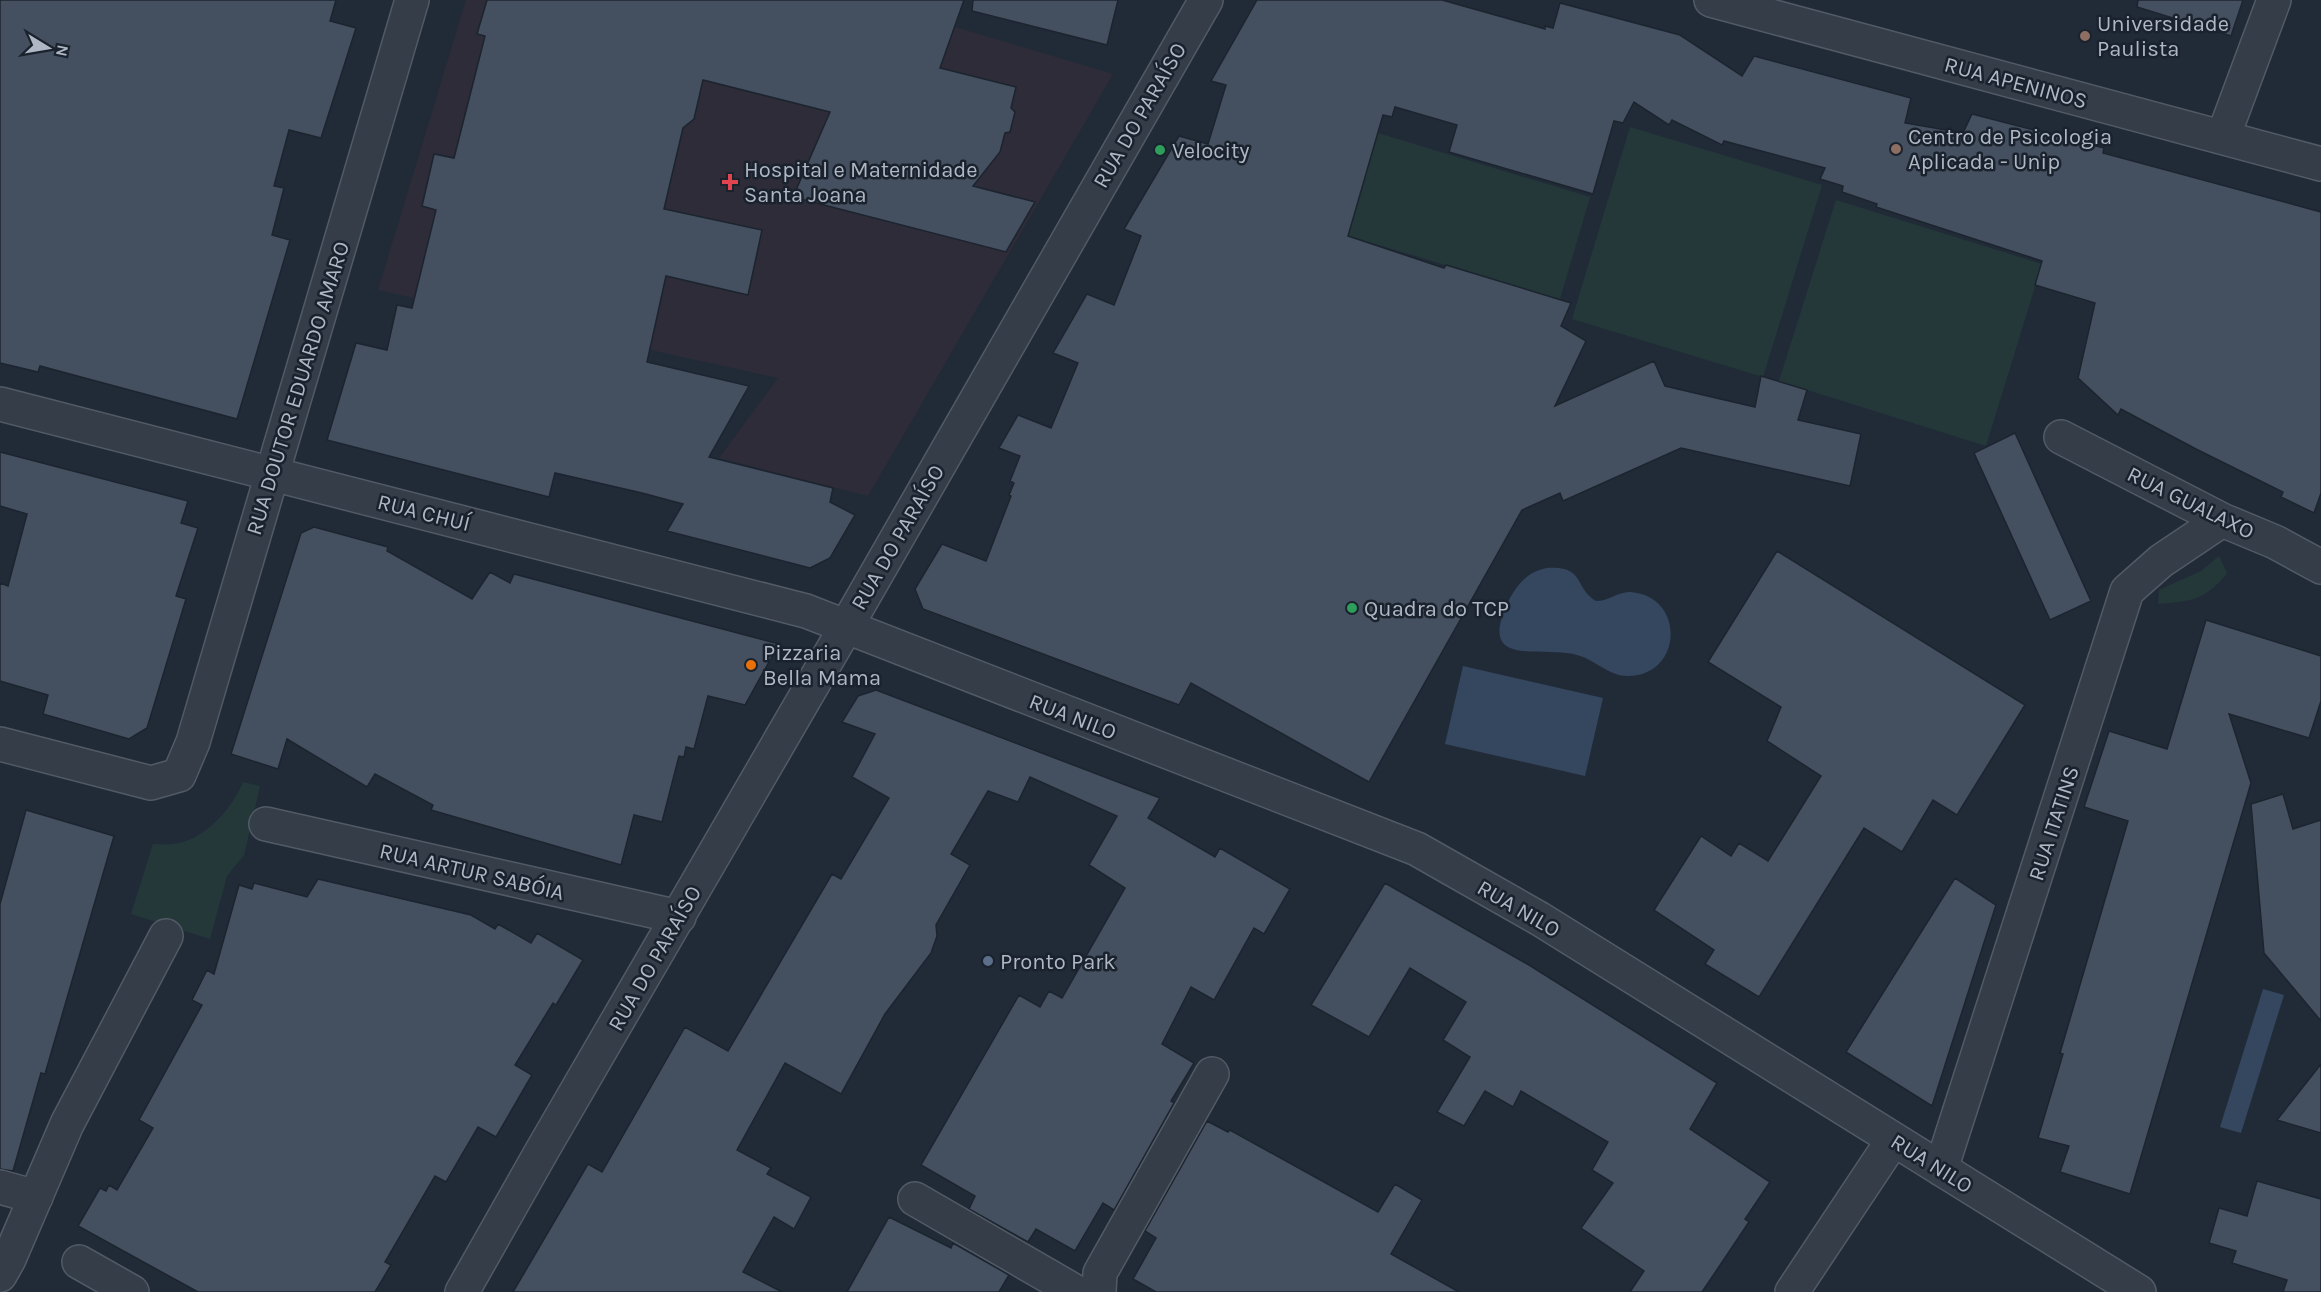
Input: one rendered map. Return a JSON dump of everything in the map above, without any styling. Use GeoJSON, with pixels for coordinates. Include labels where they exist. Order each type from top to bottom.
{"type":"FeatureCollection","features":[{"type":"Feature","properties":{"kind":"street","name":"RUA DOUTOR EDUARDO AMARO"},"geometry":{"type":"LineString","coordinates":[[0,744],[151,783],[179,775],[193,742],[412,0]]}},
{"type":"Feature","properties":{"kind":"street","name":"RUA DO PARAÍSO"},"geometry":{"type":"LineString","coordinates":[[462,1292],[1206,0]]}},
{"type":"Feature","properties":{"kind":"street","name":"RUA APENINOS"},"geometry":{"type":"LineString","coordinates":[[1711,0],[2321,164]]}},
{"type":"Feature","properties":{"kind":"street"},"geometry":{"type":"LineString","coordinates":[[2223,137],[2274,0]]}},
{"type":"Feature","properties":{"kind":"street","name":"RUA CHUÍ"},"geometry":{"type":"LineString","coordinates":[[0,404],[806,610],[846,627]]}},
{"type":"Feature","properties":{"kind":"street","name":"RUA GUALAXO"},"geometry":{"type":"LineString","coordinates":[[2061,437],[2222,520],[2275,542],[2321,567]]}},
{"type":"Feature","properties":{"kind":"street","name":"RUA ITATINS"},"geometry":{"type":"LineString","coordinates":[[1941,1169],[2127,591],[2161,561],[2222,520]]}},
{"type":"Feature","properties":{"kind":"street","name":"RUA NILO"},"geometry":{"type":"LineString","coordinates":[[846,627],[1417,849],[1540,919],[2139,1292]]}},
{"type":"Feature","properties":{"kind":"street","name":"RUA ARTUR SABÓIA"},"geometry":{"type":"LineString","coordinates":[[266,824],[679,917]]}},
{"type":"Feature","properties":{"kind":"street"},"geometry":{"type":"LineString","coordinates":[[0,1275],[67,1124],[166,936]]}},
{"type":"Feature","properties":{"kind":"street"},"geometry":{"type":"LineString","coordinates":[[1099,1292],[1100,1273],[1212,1074]]}},
{"type":"Feature","properties":{"kind":"street"},"geometry":{"type":"LineString","coordinates":[[1792,1292],[1893,1140]]}},
{"type":"Feature","properties":{"kind":"street"},"geometry":{"type":"LineString","coordinates":[[0,1187],[36,1197]]}},
{"type":"Feature","properties":{"kind":"street"},"geometry":{"type":"LineString","coordinates":[[915,1199],[1076,1292]]}},
{"type":"Feature","properties":{"kind":"street"},"geometry":{"type":"LineString","coordinates":[[79,1262],[132,1292]]}},
{"type":"Feature","properties":{"kind":"shaded area","name":"Hospital e Maternidade Santa Joana"},"geometry":{"type":"Polygon","coordinates":[[[466,0],[865,0],[1113,74],[868,496],[719,458],[778,378],[378,290],[466,0]]]}},
{"type":"Feature","properties":{"kind":"green space"},"geometry":{"type":"Polygon","coordinates":[[[1630,127],[1822,185],[1763,377],[1572,319],[1630,127]]]}},
{"type":"Feature","properties":{"kind":"green space"},"geometry":{"type":"Polygon","coordinates":[[[1378,133],[1590,197],[1560,299],[1348,236],[1378,133]]]}},
{"type":"Feature","properties":{"kind":"green space"},"geometry":{"type":"Polygon","coordinates":[[[1836,200],[2042,264],[1986,446],[1779,381],[1836,200]]]}},
{"type":"Feature","properties":{"kind":"green space"},"geometry":{"type":"Polygon","coordinates":[[[2219,556],[2227,573],[2212,589],[2197,598],[2158,604],[2159,590],[2201,571],[2219,556]]]}},
{"type":"Feature","properties":{"kind":"green space"},"geometry":{"type":"Polygon","coordinates":[[[243,782],[260,786],[244,855],[227,876],[210,939],[131,914],[153,844],[184,842],[206,830],[232,803],[243,782]]]}},
{"type":"Feature","properties":{"kind":"water"},"geometry":{"type":"Polygon","coordinates":[[[1547,568],[1568,570],[1577,578],[1589,596],[1596,601],[1631,592],[1649,597],[1662,607],[1669,621],[1671,636],[1667,651],[1659,664],[1645,673],[1627,676],[1608,670],[1577,655],[1530,652],[1516,650],[1505,645],[1500,636],[1501,621],[1510,598],[1525,578],[1547,568]]]}},
{"type":"Feature","properties":{"kind":"water"},"geometry":{"type":"Polygon","coordinates":[[[1463,666],[1603,698],[1585,776],[1445,744],[1463,666]]]}},
{"type":"Feature","properties":{"kind":"water"},"geometry":{"type":"Polygon","coordinates":[[[2263,989],[2284,995],[2241,1133],[2220,1127],[2263,989]]]}},
{"type":"Feature","properties":{"kind":"building"},"geometry":{"type":"Polygon","coordinates":[[[0,0],[336,0],[330,21],[356,28],[321,138],[289,130],[274,186],[284,188],[272,235],[290,240],[237,419],[40,366],[38,372],[0,363],[0,0]]]}},
{"type":"Feature","properties":{"kind":"building"},"geometry":{"type":"Polygon","coordinates":[[[487,0],[964,0],[940,68],[1016,87],[1011,108],[1015,112],[1010,132],[1005,133],[1000,152],[973,186],[1035,202],[1006,252],[793,197],[830,112],[703,80],[694,119],[683,128],[664,209],[762,230],[748,295],[666,276],[647,362],[749,386],[709,457],[833,488],[830,502],[855,515],[830,558],[810,568],[667,531],[683,504],[642,493],[555,473],[549,497],[327,440],[356,343],[387,350],[397,305],[412,308],[436,210],[422,206],[434,154],[454,158],[485,36],[477,34],[487,0]]]}},
{"type":"Feature","properties":{"kind":"building"},"geometry":{"type":"Polygon","coordinates":[[[973,0],[1118,0],[1107,45],[972,11],[973,0]]]}},
{"type":"Feature","properties":{"kind":"building"},"geometry":{"type":"Polygon","coordinates":[[[1257,0],[1442,0],[1545,29],[1545,26],[1553,28],[1560,3],[1680,35],[1742,76],[1754,56],[1911,98],[1905,123],[1963,133],[1972,114],[2104,148],[2103,153],[2321,212],[2321,493],[2314,513],[2281,497],[2283,492],[2121,409],[2118,415],[2078,378],[2095,303],[2035,285],[2042,261],[1876,207],[1877,204],[1842,192],[1843,186],[1820,179],[1825,168],[1724,141],[1722,145],[1672,120],[1669,125],[1634,102],[1623,123],[1614,121],[1593,194],[1449,152],[1457,125],[1395,107],[1392,117],[1383,115],[1348,236],[1444,268],[1446,265],[1571,303],[1561,326],[1586,341],[1555,406],[1654,361],[1665,386],[1755,407],[1761,376],[1807,390],[1798,420],[1861,434],[1850,486],[1681,448],[1563,501],[1560,493],[1522,510],[1369,782],[1191,683],[1179,705],[923,609],[915,589],[942,544],[986,561],[1011,496],[1009,495],[1014,483],[1010,481],[1020,456],[999,448],[1018,415],[1051,428],[1078,363],[1053,353],[1087,294],[1114,305],[1141,236],[1124,229],[1179,136],[1208,144],[1226,85],[1211,81],[1257,0]]]}},
{"type":"Feature","properties":{"kind":"building"},"geometry":{"type":"Polygon","coordinates":[[[2138,0],[2243,0],[2231,36],[2137,7],[2138,0]]]}},
{"type":"Feature","properties":{"kind":"building"},"geometry":{"type":"Polygon","coordinates":[[[2015,433],[2091,601],[2050,620],[1974,453],[2015,433]]]}},
{"type":"Feature","properties":{"kind":"building"},"geometry":{"type":"Polygon","coordinates":[[[0,452],[188,501],[181,523],[198,528],[176,596],[186,599],[147,728],[129,739],[43,714],[48,695],[0,681],[0,583],[8,586],[27,514],[0,506],[0,452]]]}},
{"type":"Feature","properties":{"kind":"building"},"geometry":{"type":"Polygon","coordinates":[[[314,527],[388,547],[387,551],[472,599],[490,572],[510,583],[514,574],[779,644],[745,705],[708,696],[694,749],[686,747],[684,757],[679,756],[662,822],[634,815],[621,865],[431,810],[433,805],[375,774],[367,787],[287,739],[278,769],[231,754],[301,533],[314,527]]]}},
{"type":"Feature","properties":{"kind":"building"},"geometry":{"type":"Polygon","coordinates":[[[1777,551],[2025,705],[1957,815],[1933,800],[1902,852],[1864,828],[1759,997],[1705,964],[1714,950],[1654,910],[1701,836],[1731,856],[1739,843],[1768,861],[1821,776],[1767,741],[1781,707],[1708,662],[1777,551]]]}},
{"type":"Feature","properties":{"kind":"building"},"geometry":{"type":"Polygon","coordinates":[[[2206,620],[2321,656],[2321,701],[2309,738],[2229,714],[2251,783],[2130,1194],[2060,1172],[2069,1146],[2038,1138],[2063,1054],[2060,1053],[2128,821],[2084,807],[2109,731],[2167,749],[2206,620]]]}},
{"type":"Feature","properties":{"kind":"building"},"geometry":{"type":"Polygon","coordinates":[[[876,690],[1160,798],[1148,818],[1215,857],[1220,848],[1290,889],[1264,934],[1254,928],[1214,1000],[1191,987],[1162,1044],[1194,1063],[1171,1101],[1174,1103],[1114,1210],[1103,1203],[1075,1251],[1036,1229],[1028,1242],[969,1209],[975,1196],[921,1165],[1019,995],[1040,1007],[1049,991],[1062,998],[1125,888],[1089,865],[1117,816],[1030,777],[1018,802],[988,791],[951,854],[970,865],[936,925],[937,936],[931,953],[885,1014],[841,1094],[785,1063],[737,1150],[771,1168],[767,1174],[811,1197],[794,1229],[774,1217],[743,1272],[782,1292],[513,1292],[588,1164],[602,1172],[685,1027],[728,1051],[832,874],[841,879],[889,798],[852,777],[875,734],[842,722],[858,696],[876,690]]]}},
{"type":"Feature","properties":{"kind":"building"},"geometry":{"type":"Polygon","coordinates":[[[2283,794],[2293,829],[2321,820],[2321,1021],[2264,953],[2251,804],[2283,794]]]}},
{"type":"Feature","properties":{"kind":"building"},"geometry":{"type":"Polygon","coordinates":[[[26,810],[114,836],[45,1074],[41,1073],[13,1171],[0,1169],[0,904],[26,810]]]}},
{"type":"Feature","properties":{"kind":"building"},"geometry":{"type":"Polygon","coordinates":[[[1955,878],[1996,905],[1932,1106],[1846,1052],[1955,878]]]}},
{"type":"Feature","properties":{"kind":"building"},"geometry":{"type":"Polygon","coordinates":[[[318,879],[471,915],[495,929],[498,924],[531,943],[537,933],[583,960],[556,1005],[553,1003],[515,1065],[532,1075],[496,1137],[478,1127],[446,1182],[435,1176],[385,1262],[391,1265],[375,1292],[198,1292],[78,1226],[100,1188],[106,1191],[109,1185],[117,1190],[153,1128],[139,1120],[202,1005],[192,1000],[207,970],[214,974],[239,885],[252,889],[254,883],[307,897],[318,879]]]}},
{"type":"Feature","properties":{"kind":"building"},"geometry":{"type":"Polygon","coordinates":[[[1385,883],[1529,965],[1717,1083],[1690,1129],[1770,1182],[1745,1219],[1749,1222],[1702,1292],[1630,1292],[1644,1271],[1581,1228],[1613,1183],[1592,1170],[1608,1142],[1521,1091],[1513,1107],[1485,1091],[1464,1126],[1437,1112],[1470,1057],[1443,1040],[1466,1002],[1410,968],[1369,1037],[1311,1005],[1385,883]]]}},
{"type":"Feature","properties":{"kind":"building"},"geometry":{"type":"Polygon","coordinates":[[[2321,1064],[2321,1133],[2277,1120],[2321,1064]]]}},
{"type":"Feature","properties":{"kind":"building"},"geometry":{"type":"Polygon","coordinates":[[[1207,1121],[1228,1132],[1230,1130],[1378,1212],[1395,1184],[1422,1200],[1391,1254],[1459,1292],[1156,1292],[1133,1279],[1156,1238],[1145,1231],[1207,1121]]]}},
{"type":"Feature","properties":{"kind":"building"},"geometry":{"type":"Polygon","coordinates":[[[2257,1181],[2321,1199],[2321,1292],[2283,1292],[2287,1280],[2232,1263],[2236,1251],[2209,1243],[2219,1208],[2247,1216],[2257,1181]]]}},
{"type":"Feature","properties":{"kind":"building"},"geometry":{"type":"Polygon","coordinates":[[[889,1217],[951,1248],[953,1243],[1009,1275],[999,1292],[847,1292],[889,1217]]]}},
{"type":"Feature","properties":{"kind":"place","name":"Universidade Paulista"},"geometry":{"type":"Point","coordinates":[2085,36]}},
{"type":"Feature","properties":{"kind":"place","name":"Centro de Psicologia Aplicada - Unip"},"geometry":{"type":"Point","coordinates":[1896,149]}},
{"type":"Feature","properties":{"kind":"place","name":"Velocity"},"geometry":{"type":"Point","coordinates":[1160,150]}},
{"type":"Feature","properties":{"kind":"place","name":"Hospital e Maternidade Santa Joana"},"geometry":{"type":"Point","coordinates":[730,182]}},
{"type":"Feature","properties":{"kind":"place","name":"Quadra do TCP"},"geometry":{"type":"Point","coordinates":[1352,608]}},
{"type":"Feature","properties":{"kind":"place","name":"Pizzaria Bella Mama"},"geometry":{"type":"Point","coordinates":[751,665]}},
{"type":"Feature","properties":{"kind":"place","name":"Pronto Park"},"geometry":{"type":"Point","coordinates":[988,961]}}]}
